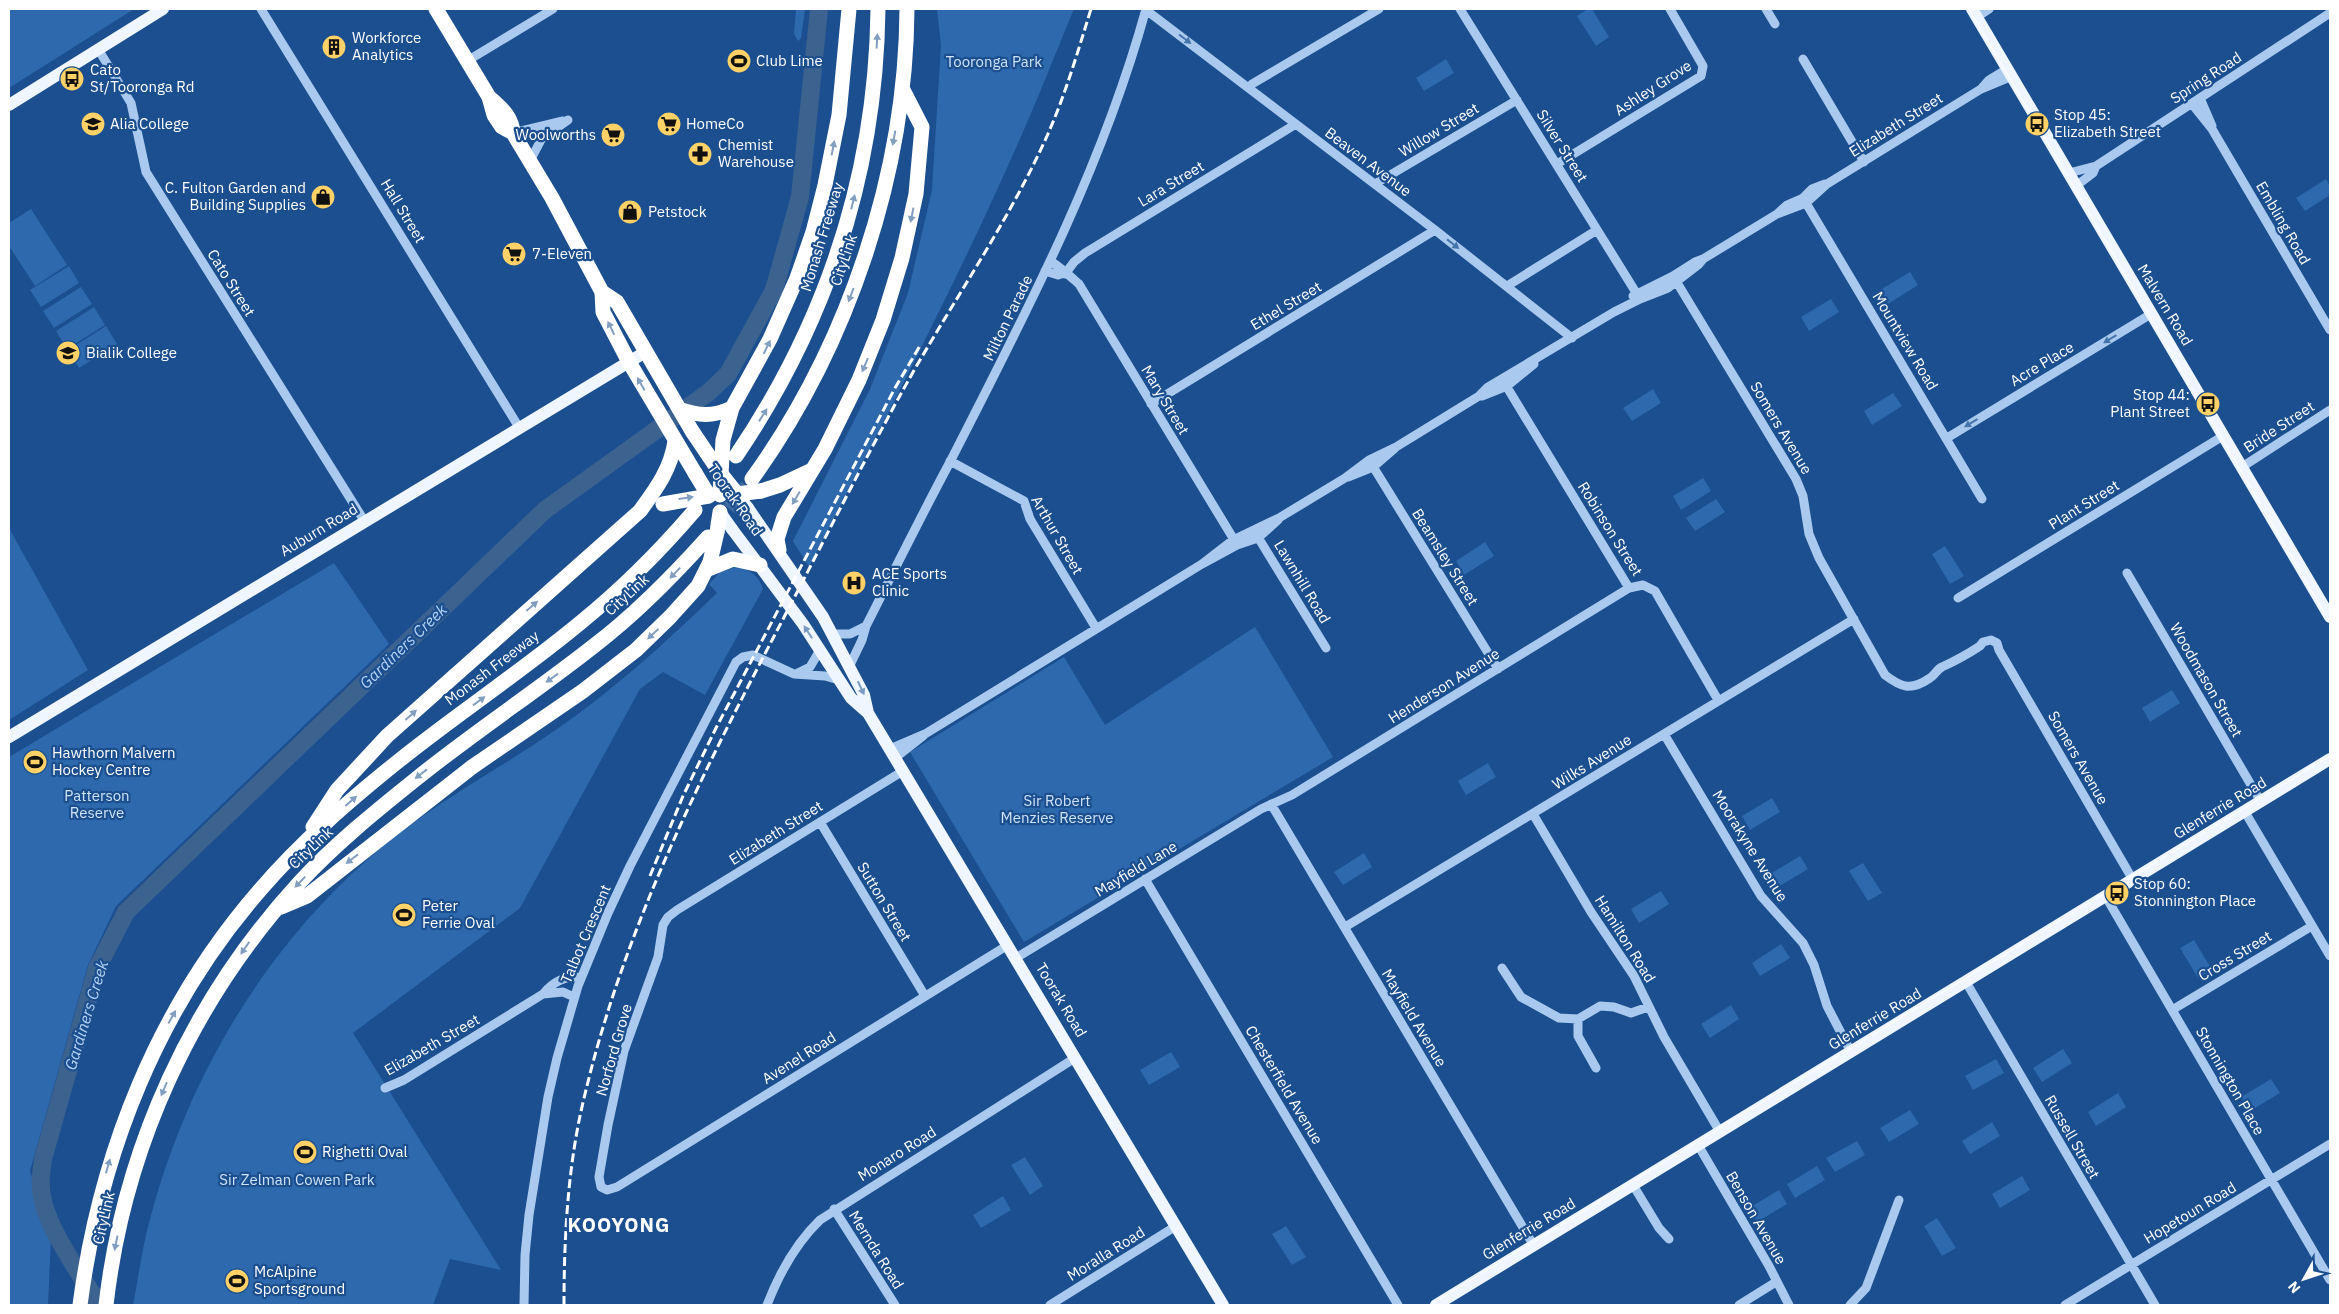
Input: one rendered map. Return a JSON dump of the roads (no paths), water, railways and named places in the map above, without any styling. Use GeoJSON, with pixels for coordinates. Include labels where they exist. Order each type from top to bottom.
{"type":"FeatureCollection","features":[{"type":"Feature","properties":{"kind":"highway","name":"Toorak Road"},"geometry":{"type":"LineString","coordinates":[[436,9],[489,97],[503,110],[512,122],[513,133],[561,214],[602,292],[604,312],[629,362],[675,441],[715,495],[720,512]]}},
{"type":"Feature","properties":{"kind":"highway"},"geometry":{"type":"LineString","coordinates":[[715,495],[721,474],[723,440],[733,406],[774,332],[797,278],[813,232],[825,185],[839,115],[849,9]]}},
{"type":"Feature","properties":{"kind":"highway","name":"Monash Freeway"},"geometry":{"type":"LineString","coordinates":[[736,456],[773,398],[801,346],[841,244],[859,176],[870,115],[876,64],[878,9]]}},
{"type":"Feature","properties":{"kind":"highway"},"geometry":{"type":"LineString","coordinates":[[778,550],[777,538],[780,527],[824,449],[859,380],[883,320],[902,258],[916,194],[922,127],[903,90],[907,9]]}},
{"type":"Feature","properties":{"kind":"highway","name":"CityLink"},"geometry":{"type":"LineString","coordinates":[[757,485],[778,442],[810,387],[843,313],[874,227],[903,90]]}},
{"type":"Feature","properties":{"kind":"highway","name":"Toorak Road"},"geometry":{"type":"LineString","coordinates":[[602,292],[617,302],[679,409],[721,474],[737,494]]}},
{"type":"Feature","properties":{"kind":"highway"},"geometry":{"type":"LineString","coordinates":[[679,409],[697,416],[705,416],[733,406]]}},
{"type":"Feature","properties":{"kind":"highway"},"geometry":{"type":"LineString","coordinates":[[302,845],[337,790],[386,736],[640,511],[656,489],[670,464],[675,441]]}},
{"type":"Feature","properties":{"kind":"highway"},"geometry":{"type":"LineString","coordinates":[[640,511],[663,504],[715,495],[737,494],[757,485],[780,485],[812,470]]}},
{"type":"Feature","properties":{"kind":"highway","name":"Monash Freeway"},"geometry":{"type":"LineString","coordinates":[[302,845],[402,758],[582,622],[637,572],[695,510]]}},
{"type":"Feature","properties":{"kind":"highway"},"geometry":{"type":"LineString","coordinates":[[276,910],[307,896],[472,767],[583,691],[620,663],[670,617],[698,586],[712,554],[720,512]]}},
{"type":"Feature","properties":{"kind":"highway","name":"CityLink"},"geometry":{"type":"LineString","coordinates":[[106,1305],[120,1224],[132,1178],[153,1115],[188,1041],[227,973],[276,910],[301,881],[379,809],[447,755],[597,644],[653,596],[708,536]]}},
{"type":"Feature","properties":{"kind":"highway"},"geometry":{"type":"LineString","coordinates":[[706,570],[728,560],[742,560],[760,565]]}},
{"type":"Feature","properties":{"kind":"highway","name":"CityLink"},"geometry":{"type":"LineString","coordinates":[[80,1305],[89,1248],[111,1156],[134,1094],[162,1035],[196,977],[230,927],[259,891],[302,845]]}},
{"type":"Feature","properties":{"kind":"main road"},"geometry":{"type":"LineString","coordinates":[[9,105],[163,9]]}},
{"type":"Feature","properties":{"kind":"main road","name":"Malvern Road"},"geometry":{"type":"LineString","coordinates":[[1974,13],[2330,617]]}},
{"type":"Feature","properties":{"kind":"main road","name":"Auburn Road"},"geometry":{"type":"LineString","coordinates":[[9,738],[647,351]]}},
{"type":"Feature","properties":{"kind":"main road","name":"Toorak Road"},"geometry":{"type":"LineString","coordinates":[[737,494],[813,600],[850,665],[864,695],[868,713]]}},
{"type":"Feature","properties":{"kind":"main road","name":"Toorak Road"},"geometry":{"type":"LineString","coordinates":[[720,512],[820,650],[851,698],[868,713],[1223,1305]]}},
{"type":"Feature","properties":{"kind":"main road","name":"Glenferrie Road"},"geometry":{"type":"LineString","coordinates":[[1436,1305],[2330,759]]}},
{"type":"Feature","properties":{"kind":"street","name":"Hall Street"},"geometry":{"type":"LineString","coordinates":[[261,9],[520,429]]}},
{"type":"Feature","properties":{"kind":"street"},"geometry":{"type":"LineString","coordinates":[[467,61],[553,9]]}},
{"type":"Feature","properties":{"kind":"street","name":"Beaven Avenue"},"geometry":{"type":"LineString","coordinates":[[1146,9],[1435,230],[1572,338]]}},
{"type":"Feature","properties":{"kind":"street","name":"Milton Parade"},"geometry":{"type":"LineString","coordinates":[[850,665],[862,640],[866,626],[1001,364],[1046,271],[1110,123],[1132,60],[1146,9]]}},
{"type":"Feature","properties":{"kind":"street"},"geometry":{"type":"LineString","coordinates":[[1250,88],[1252,84],[1379,9]]}},
{"type":"Feature","properties":{"kind":"street","name":"Silver Street"},"geometry":{"type":"LineString","coordinates":[[1460,9],[1638,296]]}},
{"type":"Feature","properties":{"kind":"street","name":"Ashley Grove"},"geometry":{"type":"LineString","coordinates":[[1557,164],[1700,76],[1703,66],[1670,9]]}},
{"type":"Feature","properties":{"kind":"street"},"geometry":{"type":"LineString","coordinates":[[1766,9],[1775,24]]}},
{"type":"Feature","properties":{"kind":"street"},"geometry":{"type":"LineString","coordinates":[[1974,13],[1989,9]]}},
{"type":"Feature","properties":{"kind":"street","name":"Spring Road"},"geometry":{"type":"LineString","coordinates":[[2069,173],[2096,166],[2330,13]]}},
{"type":"Feature","properties":{"kind":"street","name":"Cato Street"},"geometry":{"type":"LineString","coordinates":[[98,49],[131,103],[146,172],[364,522]]}},
{"type":"Feature","properties":{"kind":"street"},"geometry":{"type":"LineString","coordinates":[[1803,59],[1864,162]]}},
{"type":"Feature","properties":{"kind":"street","name":"Elizabeth Street"},"geometry":{"type":"LineString","coordinates":[[893,754],[1069,646],[1095,626],[1114,620],[1235,542],[1256,535],[1279,518],[1345,478],[1357,475],[1371,463],[1396,447],[1479,396],[1505,383],[1638,296],[1675,279],[1703,259],[1777,214],[1787,204],[1804,200],[1816,186],[1827,184],[1864,162],[1981,89],[1989,80],[2010,72]]}},
{"type":"Feature","properties":{"kind":"street","name":"Willow Street"},"geometry":{"type":"LineString","coordinates":[[1375,184],[1517,100]]}},
{"type":"Feature","properties":{"kind":"street","name":"Embling Road"},"geometry":{"type":"LineString","coordinates":[[2196,101],[2330,330]]}},
{"type":"Feature","properties":{"kind":"street"},"geometry":{"type":"LineString","coordinates":[[513,133],[568,120],[542,138],[530,161]]}},
{"type":"Feature","properties":{"kind":"street","name":"Lara Street"},"geometry":{"type":"LineString","coordinates":[[1064,274],[1086,252],[1296,124]]}},
{"type":"Feature","properties":{"kind":"street","name":"Spring Road"},"geometry":{"type":"LineString","coordinates":[[2076,186],[2093,172],[2096,166]]}},
{"type":"Feature","properties":{"kind":"street","name":"Mountview Road"},"geometry":{"type":"LineString","coordinates":[[1804,200],[1982,499]]}},
{"type":"Feature","properties":{"kind":"street","name":"Ethel Street"},"geometry":{"type":"LineString","coordinates":[[1151,404],[1435,230]]}},
{"type":"Feature","properties":{"kind":"street"},"geometry":{"type":"LineString","coordinates":[[1507,286],[1597,230]]}},
{"type":"Feature","properties":{"kind":"street","name":"Mary Street"},"geometry":{"type":"LineString","coordinates":[[1050,261],[1061,267],[1064,274],[1079,284],[1235,542]]}},
{"type":"Feature","properties":{"kind":"street"},"geometry":{"type":"LineString","coordinates":[[1046,271],[1058,275],[1064,274]]}},
{"type":"Feature","properties":{"kind":"street","name":"Somers Avenue"},"geometry":{"type":"LineString","coordinates":[[1675,279],[1796,479],[1803,496],[1813,545],[1874,654],[1880,658],[1888,671],[1890,680],[1899,686],[1914,686],[1930,678],[1940,667],[1949,665],[1980,646],[1983,642],[1991,640],[1997,643],[1999,650],[2133,880]]}},
{"type":"Feature","properties":{"kind":"street","name":"Acre Place"},"geometry":{"type":"LineString","coordinates":[[1947,438],[2152,314]]}},
{"type":"Feature","properties":{"kind":"street","name":"Robinson Street"},"geometry":{"type":"LineString","coordinates":[[1505,383],[1629,588],[1643,585],[1655,592],[1718,700]]}},
{"type":"Feature","properties":{"kind":"street","name":"Bride Street"},"geometry":{"type":"LineString","coordinates":[[2242,467],[2330,410]]}},
{"type":"Feature","properties":{"kind":"street","name":"Plant Street"},"geometry":{"type":"LineString","coordinates":[[1958,598],[2224,436]]}},
{"type":"Feature","properties":{"kind":"street","name":"Arthur Street"},"geometry":{"type":"LineString","coordinates":[[950,461],[1024,501],[1030,519],[1095,626]]}},
{"type":"Feature","properties":{"kind":"street","name":"Beamsley Street"},"geometry":{"type":"LineString","coordinates":[[1371,463],[1498,669]]}},
{"type":"Feature","properties":{"kind":"street","name":"Lawnhill Road"},"geometry":{"type":"LineString","coordinates":[[1256,535],[1326,648]]}},
{"type":"Feature","properties":{"kind":"street","name":"Woodmason Street"},"geometry":{"type":"LineString","coordinates":[[2127,573],[2261,802]]}},
{"type":"Feature","properties":{"kind":"street","name":"Henderson Avenue"},"geometry":{"type":"LineString","coordinates":[[1272,804],[1292,795],[1629,588]]}},
{"type":"Feature","properties":{"kind":"street","name":"Wilks Avenue"},"geometry":{"type":"LineString","coordinates":[[1345,927],[1718,700],[1854,620]]}},
{"type":"Feature","properties":{"kind":"street"},"geometry":{"type":"LineString","coordinates":[[833,634],[850,634],[866,626]]}},
{"type":"Feature","properties":{"kind":"street"},"geometry":{"type":"LineString","coordinates":[[796,674],[810,667],[820,650]]}},
{"type":"Feature","properties":{"kind":"street","name":"Talbot Crescent"},"geometry":{"type":"LineString","coordinates":[[524,1305],[525,1255],[548,1097],[574,997],[608,913],[630,866],[736,662],[744,657],[755,656],[796,674],[824,676],[839,680]]}},
{"type":"Feature","properties":{"kind":"street","name":"Moorakyne Avenue"},"geometry":{"type":"LineString","coordinates":[[1664,734],[1761,896],[1803,943],[1814,965],[1826,1006],[1851,1052]]}},
{"type":"Feature","properties":{"kind":"street","name":"Elizabeth Street"},"geometry":{"type":"LineString","coordinates":[[665,920],[677,910],[903,771]]}},
{"type":"Feature","properties":{"kind":"street","name":"Mayfield Lane"},"geometry":{"type":"LineString","coordinates":[[1016,958],[1272,804]]}},
{"type":"Feature","properties":{"kind":"street","name":"Mayfield Avenue"},"geometry":{"type":"LineString","coordinates":[[1272,804],[1534,1246]]}},
{"type":"Feature","properties":{"kind":"street"},"geometry":{"type":"LineString","coordinates":[[2245,812],[2330,956]]}},
{"type":"Feature","properties":{"kind":"street","name":"Hamilton Road"},"geometry":{"type":"LineString","coordinates":[[1533,814],[1591,912],[1634,976],[1648,1007],[1720,1132]]}},
{"type":"Feature","properties":{"kind":"street","name":"Sutton Street"},"geometry":{"type":"LineString","coordinates":[[820,822],[925,996]]}},
{"type":"Feature","properties":{"kind":"street","name":"Chesterfield Avenue"},"geometry":{"type":"LineString","coordinates":[[1145,880],[1398,1305]]}},
{"type":"Feature","properties":{"kind":"street","name":"Stonnington Place"},"geometry":{"type":"LineString","coordinates":[[2106,897],[2330,1280]]}},
{"type":"Feature","properties":{"kind":"street","name":"Norford Grove"},"geometry":{"type":"LineString","coordinates":[[603,1189],[600,1177],[608,1125],[624,1052],[658,957],[665,920]]}},
{"type":"Feature","properties":{"kind":"street","name":"Cross Street"},"geometry":{"type":"LineString","coordinates":[[2172,1010],[2312,926]]}},
{"type":"Feature","properties":{"kind":"street","name":"Avenel Road"},"geometry":{"type":"LineString","coordinates":[[603,1189],[611,1190],[617,1187],[1008,944]]}},
{"type":"Feature","properties":{"kind":"street"},"geometry":{"type":"LineString","coordinates":[[1502,968],[1521,997],[1559,1018],[1578,1019],[1600,1006],[1614,1007],[1631,1013],[1648,1007]]}},
{"type":"Feature","properties":{"kind":"street","name":"Elizabeth Street"},"geometry":{"type":"LineString","coordinates":[[385,1088],[404,1080],[543,994],[558,981],[571,976],[581,978]]}},
{"type":"Feature","properties":{"kind":"street","name":"Russell Street"},"geometry":{"type":"LineString","coordinates":[[1966,982],[2155,1305]]}},
{"type":"Feature","properties":{"kind":"street"},"geometry":{"type":"LineString","coordinates":[[543,994],[563,992],[574,997]]}},
{"type":"Feature","properties":{"kind":"street"},"geometry":{"type":"LineString","coordinates":[[1578,1019],[1578,1036],[1596,1068]]}},
{"type":"Feature","properties":{"kind":"street","name":"Monaro Road"},"geometry":{"type":"LineString","coordinates":[[767,1305],[785,1265],[797,1246],[811,1229],[834,1209],[1075,1058]]}},
{"type":"Feature","properties":{"kind":"street","name":"Hopetoun Road"},"geometry":{"type":"LineString","coordinates":[[2065,1305],[2330,1144]]}},
{"type":"Feature","properties":{"kind":"street","name":"Benson Avenue"},"geometry":{"type":"LineString","coordinates":[[1698,1145],[1769,1266],[1789,1305]]}},
{"type":"Feature","properties":{"kind":"street"},"geometry":{"type":"LineString","coordinates":[[1633,1185],[1659,1228],[1669,1239]]}},
{"type":"Feature","properties":{"kind":"street"},"geometry":{"type":"LineString","coordinates":[[1850,1305],[1866,1288],[1899,1200]]}},
{"type":"Feature","properties":{"kind":"street","name":"Mernda Road"},"geometry":{"type":"LineString","coordinates":[[834,1209],[895,1305]]}},
{"type":"Feature","properties":{"kind":"street","name":"Moralla Road"},"geometry":{"type":"LineString","coordinates":[[1050,1305],[1176,1226]]}},
{"type":"Feature","properties":{"kind":"street"},"geometry":{"type":"LineString","coordinates":[[1738,1305],[1776,1282]]}},
{"type":"Feature","properties":{"kind":"waterway","name":"Gardiners Creek"},"geometry":{"type":"LineString","coordinates":[[99,1305],[52,1227],[42,1195],[41,1174],[43,1159],[97,968],[126,912],[545,510],[709,392],[728,374],[774,290],[800,197],[819,9]]}},
{"type":"Feature","properties":{"kind":"tunnel"},"geometry":{"type":"LineString","coordinates":[[715,527],[747,486]]}},
{"type":"Feature","properties":{"kind":"tram line"},"geometry":{"type":"LineString","coordinates":[[1969,9],[2330,622]]}},
{"type":"Feature","properties":{"kind":"tram line"},"geometry":{"type":"LineString","coordinates":[[1430,1305],[2330,756]]}},
{"type":"Feature","properties":{"kind":"railway"},"geometry":{"type":"LineString","coordinates":[[564,1305],[568,1199],[579,1120],[602,1032],[621,971],[644,911],[668,852],[695,794],[857,477],[921,358],[996,233],[1031,169],[1060,105],[1091,9]]}},
{"type":"Feature","properties":{"kind":"railway"},"geometry":{"type":"LineString","coordinates":[[650,876],[683,796],[716,728],[895,388],[921,344]]}},
{"type":"Feature","properties":{"kind":"place","name":"Workforce Analytics"},"geometry":{"type":"Point","coordinates":[334,47]}},
{"type":"Feature","properties":{"kind":"place","name":"Club Lime"},"geometry":{"type":"Point","coordinates":[739,61]}},
{"type":"Feature","properties":{"kind":"place","name":"Cato St/Tooronga Rd"},"geometry":{"type":"Point","coordinates":[72,79]}},
{"type":"Feature","properties":{"kind":"place","name":"Alia College"},"geometry":{"type":"Point","coordinates":[93,124]}},
{"type":"Feature","properties":{"kind":"place","name":"HomeCo"},"geometry":{"type":"Point","coordinates":[669,124]}},
{"type":"Feature","properties":{"kind":"place","name":"Stop 45: Elizabeth Street"},"geometry":{"type":"Point","coordinates":[2037,124]}},
{"type":"Feature","properties":{"kind":"place","name":"Woolworths"},"geometry":{"type":"Point","coordinates":[613,135]}},
{"type":"Feature","properties":{"kind":"place","name":"Chemist Warehouse"},"geometry":{"type":"Point","coordinates":[700,154]}},
{"type":"Feature","properties":{"kind":"place","name":"C. Fulton Garden and Building Supplies"},"geometry":{"type":"Point","coordinates":[323,197]}},
{"type":"Feature","properties":{"kind":"place","name":"Petstock"},"geometry":{"type":"Point","coordinates":[630,212]}},
{"type":"Feature","properties":{"kind":"place","name":"7-Eleven"},"geometry":{"type":"Point","coordinates":[514,254]}},
{"type":"Feature","properties":{"kind":"place","name":"Bialik College"},"geometry":{"type":"Point","coordinates":[68,353]}},
{"type":"Feature","properties":{"kind":"place","name":"Stop 44: Plant Street"},"geometry":{"type":"Point","coordinates":[2208,404]}},
{"type":"Feature","properties":{"kind":"place","name":"ACE Sports Clinic"},"geometry":{"type":"Point","coordinates":[854,583]}},
{"type":"Feature","properties":{"kind":"place","name":"Hawthorn Malvern Hockey Centre"},"geometry":{"type":"Point","coordinates":[35,762]}},
{"type":"Feature","properties":{"kind":"place","name":"Stop 60: Stonnington Place"},"geometry":{"type":"Point","coordinates":[2117,893]}},
{"type":"Feature","properties":{"kind":"place","name":"Peter Ferrie Oval"},"geometry":{"type":"Point","coordinates":[404,915]}},
{"type":"Feature","properties":{"kind":"place","name":"Righetti Oval"},"geometry":{"type":"Point","coordinates":[305,1152]}},
{"type":"Feature","properties":{"kind":"place","name":"McAlpine Sportsground"},"geometry":{"type":"Point","coordinates":[237,1281]}},
{"type":"Feature","properties":{"kind":"district","name":"KOOYONG"},"geometry":{"type":"Point","coordinates":[619,1225]}},
{"type":"Feature","properties":{"kind":"park label","name":"Tooronga Park"},"geometry":{"type":"Point","coordinates":[994,62]}},
{"type":"Feature","properties":{"kind":"park label","name":"Patterson Reserve"},"geometry":{"type":"Point","coordinates":[97,804]}},
{"type":"Feature","properties":{"kind":"park label","name":"Sir Robert Menzies Reserve"},"geometry":{"type":"Point","coordinates":[1057,810]}},
{"type":"Feature","properties":{"kind":"park label","name":"Sir Zelman Cowen Park"},"geometry":{"type":"Point","coordinates":[297,1180]}}]}
